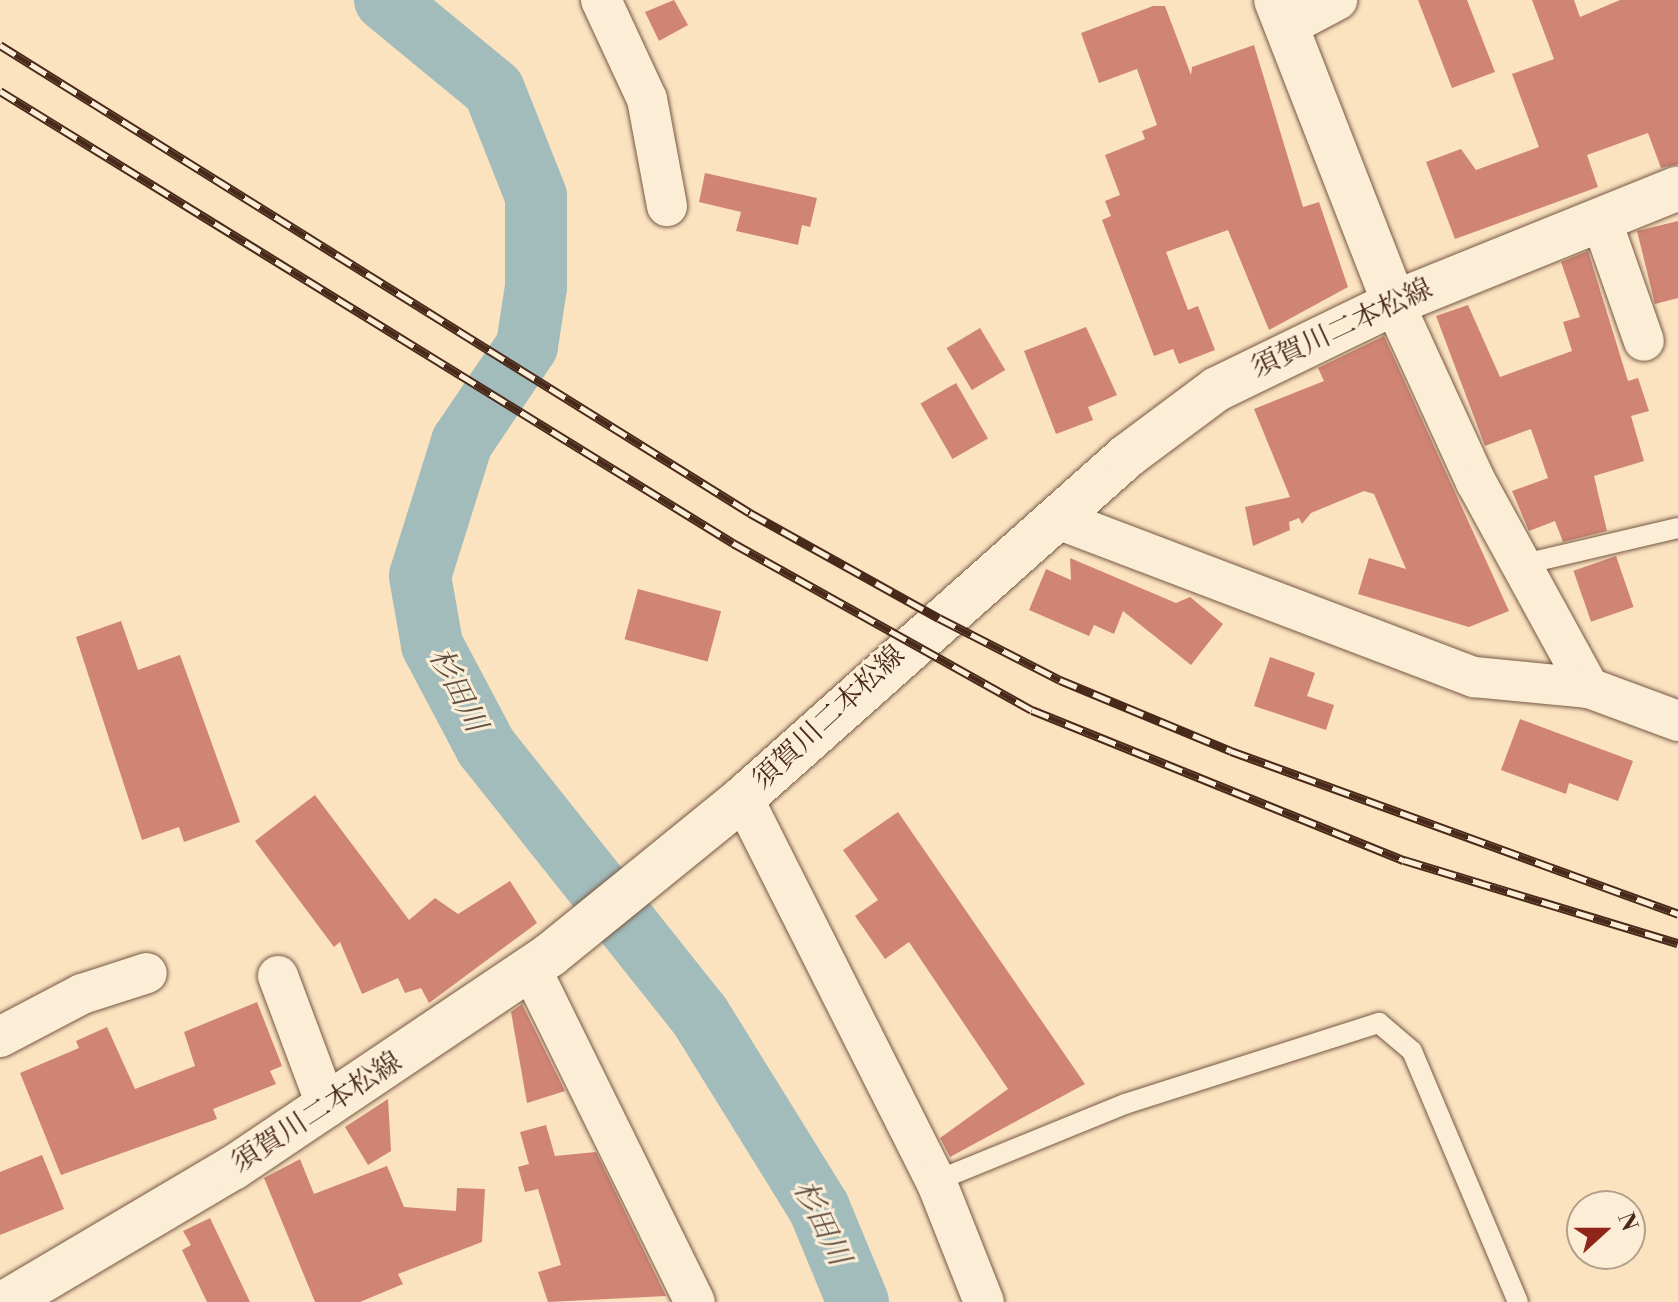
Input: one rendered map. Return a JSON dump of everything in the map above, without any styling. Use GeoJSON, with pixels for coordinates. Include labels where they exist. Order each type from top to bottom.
{"type":"FeatureCollection","features":[{"type":"Feature","properties":{"kind":"main road"},"geometry":{"type":"LineString","coordinates":[[1281,14],[1394,303]]}},
{"type":"Feature","properties":{"kind":"main road","name":"須賀川二本松線"},"geometry":{"type":"LineString","coordinates":[[6,1302],[144,1225],[327,1107],[540,962],[735,805],[910,644],[1060,520],[1127,456],[1217,389],[1394,303],[1678,188]]}},
{"type":"Feature","properties":{"kind":"street"},"geometry":{"type":"LineString","coordinates":[[601,0],[647,99],[667,206]]}},
{"type":"Feature","properties":{"kind":"street"},"geometry":{"type":"LineString","coordinates":[[1281,14],[1337,0]]}},
{"type":"Feature","properties":{"kind":"street"},"geometry":{"type":"LineString","coordinates":[[1601,219],[1644,341]]}},
{"type":"Feature","properties":{"kind":"street"},"geometry":{"type":"LineString","coordinates":[[1394,303],[1426,385],[1520,565],[1589,688]]}},
{"type":"Feature","properties":{"kind":"street"},"geometry":{"type":"LineString","coordinates":[[1060,520],[1474,677],[1589,688],[1678,721]]}},
{"type":"Feature","properties":{"kind":"street"},"geometry":{"type":"LineString","coordinates":[[735,805],[936,1181],[984,1302]]}},
{"type":"Feature","properties":{"kind":"street"},"geometry":{"type":"LineString","coordinates":[[540,962],[695,1302]]}},
{"type":"Feature","properties":{"kind":"street"},"geometry":{"type":"LineString","coordinates":[[0,1037],[82,994],[147,973]]}},
{"type":"Feature","properties":{"kind":"street"},"geometry":{"type":"LineString","coordinates":[[278,976],[327,1107]]}},
{"type":"Feature","properties":{"kind":"lane"},"geometry":{"type":"LineString","coordinates":[[1520,565],[1678,528]]}},
{"type":"Feature","properties":{"kind":"lane"},"geometry":{"type":"LineString","coordinates":[[936,1181],[1125,1104],[1379,1023],[1412,1051],[1518,1302]]}},
{"type":"Feature","properties":{"kind":"building"},"geometry":{"type":"Polygon","coordinates":[[[674,0],[688,25],[659,41],[645,12],[674,0]]]}},
{"type":"Feature","properties":{"kind":"building"},"geometry":{"type":"Polygon","coordinates":[[[1418,0],[1467,0],[1495,72],[1452,88],[1418,0]]]}},
{"type":"Feature","properties":{"kind":"building"},"geometry":{"type":"Polygon","coordinates":[[[1532,0],[1574,0],[1580,17],[1620,0],[1678,0],[1678,164],[1661,168],[1648,133],[1587,155],[1598,187],[1455,239],[1426,162],[1461,149],[1476,170],[1539,147],[1512,74],[1554,59],[1532,0]]]}},
{"type":"Feature","properties":{"kind":"building"},"geometry":{"type":"Polygon","coordinates":[[[1153,6],[1165,6],[1191,75],[1192,67],[1254,45],[1303,207],[1319,202],[1348,287],[1269,330],[1228,230],[1166,252],[1188,310],[1198,306],[1215,350],[1179,364],[1173,349],[1154,356],[1102,220],[1111,216],[1105,201],[1120,195],[1105,155],[1145,139],[1142,131],[1157,125],[1137,69],[1099,83],[1081,33],[1153,6]]]}},
{"type":"Feature","properties":{"kind":"building"},"geometry":{"type":"Polygon","coordinates":[[[705,173],[817,198],[810,227],[802,225],[798,245],[736,231],[741,212],[699,202],[705,173]]]}},
{"type":"Feature","properties":{"kind":"building"},"geometry":{"type":"Polygon","coordinates":[[[1678,221],[1678,298],[1655,304],[1637,231],[1678,221]]]}},
{"type":"Feature","properties":{"kind":"building"},"geometry":{"type":"Polygon","coordinates":[[[1588,251],[1628,381],[1638,378],[1649,411],[1631,416],[1644,461],[1594,476],[1607,531],[1563,542],[1555,521],[1529,531],[1512,491],[1548,478],[1531,429],[1485,446],[1436,316],[1468,305],[1500,377],[1572,351],[1563,322],[1580,317],[1561,262],[1588,251]]]}},
{"type":"Feature","properties":{"kind":"building"},"geometry":{"type":"Polygon","coordinates":[[[1086,327],[1117,395],[1088,407],[1093,420],[1056,434],[1024,351],[1086,327]]]}},
{"type":"Feature","properties":{"kind":"building"},"geometry":{"type":"Polygon","coordinates":[[[980,328],[1005,370],[972,390],[947,348],[980,328]]]}},
{"type":"Feature","properties":{"kind":"building"},"geometry":{"type":"Polygon","coordinates":[[[1384,336],[1509,611],[1469,627],[1358,594],[1369,558],[1406,569],[1374,494],[1364,491],[1311,513],[1302,524],[1299,518],[1289,522],[1290,530],[1253,546],[1245,507],[1290,497],[1254,409],[1324,381],[1318,368],[1384,336]]]}},
{"type":"Feature","properties":{"kind":"building"},"geometry":{"type":"Polygon","coordinates":[[[956,383],[988,438],[952,459],[920,404],[956,383]]]}},
{"type":"Feature","properties":{"kind":"building"},"geometry":{"type":"Polygon","coordinates":[[[1616,556],[1634,607],[1591,622],[1573,571],[1616,556]]]}},
{"type":"Feature","properties":{"kind":"building"},"geometry":{"type":"Polygon","coordinates":[[[1070,558],[1176,603],[1190,597],[1223,624],[1191,665],[1123,611],[1114,634],[1094,625],[1089,636],[1029,610],[1046,569],[1071,580],[1070,558]]]}},
{"type":"Feature","properties":{"kind":"building"},"geometry":{"type":"Polygon","coordinates":[[[638,589],[721,611],[708,661],[625,639],[638,589]]]}},
{"type":"Feature","properties":{"kind":"building"},"geometry":{"type":"Polygon","coordinates":[[[121,621],[138,670],[180,655],[240,822],[184,842],[179,827],[142,840],[76,637],[121,621]]]}},
{"type":"Feature","properties":{"kind":"building"},"geometry":{"type":"Polygon","coordinates":[[[1270,657],[1315,673],[1307,696],[1334,705],[1326,730],[1254,706],[1270,657]]]}},
{"type":"Feature","properties":{"kind":"building"},"geometry":{"type":"Polygon","coordinates":[[[1520,719],[1633,761],[1618,801],[1569,783],[1566,794],[1501,770],[1520,719]]]}},
{"type":"Feature","properties":{"kind":"building"},"geometry":{"type":"Polygon","coordinates":[[[315,795],[409,920],[435,898],[458,914],[510,881],[537,923],[429,1003],[421,988],[405,993],[398,978],[362,994],[340,942],[334,947],[255,841],[315,795]]]}},
{"type":"Feature","properties":{"kind":"building"},"geometry":{"type":"Polygon","coordinates":[[[898,812],[1085,1084],[950,1157],[940,1138],[1008,1089],[909,942],[885,959],[855,916],[878,900],[843,850],[898,812]]]}},
{"type":"Feature","properties":{"kind":"building"},"geometry":{"type":"Polygon","coordinates":[[[257,1002],[282,1066],[270,1071],[276,1084],[213,1109],[217,1119],[61,1175],[20,1073],[79,1048],[76,1041],[107,1027],[135,1089],[195,1066],[184,1032],[257,1002]]]}},
{"type":"Feature","properties":{"kind":"building"},"geometry":{"type":"Polygon","coordinates":[[[522,1004],[565,1091],[527,1103],[511,1012],[522,1004]]]}},
{"type":"Feature","properties":{"kind":"building"},"geometry":{"type":"Polygon","coordinates":[[[388,1099],[391,1151],[368,1165],[345,1127],[388,1099]]]}},
{"type":"Feature","properties":{"kind":"building"},"geometry":{"type":"Polygon","coordinates":[[[546,1125],[555,1156],[596,1152],[666,1296],[548,1302],[538,1272],[561,1265],[538,1189],[525,1192],[518,1167],[529,1164],[520,1132],[546,1125]]]}},
{"type":"Feature","properties":{"kind":"building"},"geometry":{"type":"Polygon","coordinates":[[[42,1155],[64,1209],[0,1235],[0,1172],[42,1155]]]}},
{"type":"Feature","properties":{"kind":"building"},"geometry":{"type":"Polygon","coordinates":[[[300,1159],[314,1194],[387,1166],[404,1207],[456,1211],[457,1188],[485,1189],[482,1242],[398,1274],[403,1284],[360,1302],[315,1302],[264,1178],[300,1159]]]}},
{"type":"Feature","properties":{"kind":"building"},"geometry":{"type":"Polygon","coordinates":[[[210,1218],[250,1302],[207,1302],[182,1250],[191,1245],[183,1231],[210,1218]]]}},
{"type":"Feature","properties":{"kind":"waterway","name":"杉田川"},"geometry":{"type":"LineString","coordinates":[[385,0],[494,90],[536,196],[536,287],[527,346],[462,442],[420,576],[432,645],[486,747],[700,1016],[819,1208],[858,1302]]}},
{"type":"Feature","properties":{"kind":"railway"},"geometry":{"type":"LineString","coordinates":[[0,45],[750,513],[939,618],[1060,680],[1231,751],[1678,914]]}},
{"type":"Feature","properties":{"kind":"railway"},"geometry":{"type":"LineString","coordinates":[[0,91],[733,543],[1032,710],[1404,860],[1678,943]]}}]}
